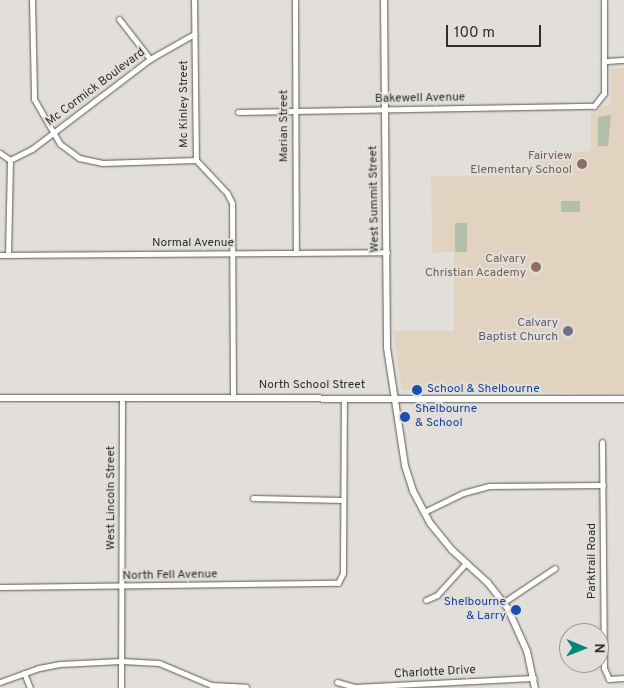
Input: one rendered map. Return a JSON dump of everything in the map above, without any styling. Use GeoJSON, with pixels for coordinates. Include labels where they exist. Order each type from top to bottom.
{"type":"FeatureCollection","features":[{"type":"Feature","properties":{"kind":"street"},"geometry":{"type":"LineString","coordinates":[[32,0],[34,99],[53,133],[69,152],[88,160],[114,163],[196,160]]}},
{"type":"Feature","properties":{"kind":"street","name":"Mc Kinley Street"},"geometry":{"type":"LineString","coordinates":[[194,0],[196,160],[227,193],[232,203],[233,398]]}},
{"type":"Feature","properties":{"kind":"street","name":"Marian Street"},"geometry":{"type":"LineString","coordinates":[[295,0],[296,252]]}},
{"type":"Feature","properties":{"kind":"street","name":"West Summit Street"},"geometry":{"type":"LineString","coordinates":[[384,0],[388,348],[405,466],[424,512],[444,540],[504,602],[520,632],[534,678],[535,688]]}},
{"type":"Feature","properties":{"kind":"street"},"geometry":{"type":"LineString","coordinates":[[604,0],[604,61],[624,60]]}},
{"type":"Feature","properties":{"kind":"street"},"geometry":{"type":"LineString","coordinates":[[119,19],[150,59]]}},
{"type":"Feature","properties":{"kind":"street","name":"Mc Cormick Boulevard"},"geometry":{"type":"LineString","coordinates":[[10,160],[53,133],[150,59],[194,34]]}},
{"type":"Feature","properties":{"kind":"street","name":"Bakewell Avenue"},"geometry":{"type":"LineString","coordinates":[[238,112],[591,106],[600,102],[604,89],[604,61]]}},
{"type":"Feature","properties":{"kind":"street"},"geometry":{"type":"LineString","coordinates":[[0,153],[10,160],[8,255]]}},
{"type":"Feature","properties":{"kind":"street","name":"Normal Avenue"},"geometry":{"type":"LineString","coordinates":[[0,255],[387,252]]}},
{"type":"Feature","properties":{"kind":"street","name":"North School Street"},"geometry":{"type":"LineString","coordinates":[[0,398],[395,397],[624,399]]}},
{"type":"Feature","properties":{"kind":"street","name":"West Lincoln Street"},"geometry":{"type":"LineString","coordinates":[[121,688],[122,398]]}},
{"type":"Feature","properties":{"kind":"street"},"geometry":{"type":"LineString","coordinates":[[253,498],[343,500],[344,398]]}},
{"type":"Feature","properties":{"kind":"street","name":"Parktrail Road"},"geometry":{"type":"LineString","coordinates":[[602,442],[604,668],[610,679],[624,678]]}},
{"type":"Feature","properties":{"kind":"street"},"geometry":{"type":"LineString","coordinates":[[424,512],[463,493],[489,486],[603,485]]}},
{"type":"Feature","properties":{"kind":"street","name":"North Fell Avenue"},"geometry":{"type":"LineString","coordinates":[[0,587],[332,584],[340,581],[343,573],[343,500]]}},
{"type":"Feature","properties":{"kind":"street"},"geometry":{"type":"LineString","coordinates":[[426,600],[437,595],[466,563]]}},
{"type":"Feature","properties":{"kind":"street"},"geometry":{"type":"LineString","coordinates":[[504,602],[555,568]]}},
{"type":"Feature","properties":{"kind":"street"},"geometry":{"type":"LineString","coordinates":[[0,682],[24,673],[79,661],[121,661],[159,663],[211,685],[246,687]]}},
{"type":"Feature","properties":{"kind":"street"},"geometry":{"type":"LineString","coordinates":[[24,673],[30,688]]}},
{"type":"Feature","properties":{"kind":"street","name":"Charlotte Drive"},"geometry":{"type":"LineString","coordinates":[[338,682],[354,687],[534,678]]}},
{"type":"Feature","properties":{"kind":"shaded area"},"geometry":{"type":"Polygon","coordinates":[[[624,68],[624,394],[402,390],[393,331],[454,331],[454,252],[432,253],[431,176],[539,175],[539,154],[591,151],[591,112],[611,103],[611,69],[624,68]]]}},
{"type":"Feature","properties":{"kind":"green space"},"geometry":{"type":"Polygon","coordinates":[[[611,115],[608,146],[598,146],[598,117],[611,115]]]}},
{"type":"Feature","properties":{"kind":"green space"},"geometry":{"type":"Polygon","coordinates":[[[561,201],[580,201],[580,212],[561,212],[561,201]]]}},
{"type":"Feature","properties":{"kind":"green space"},"geometry":{"type":"Polygon","coordinates":[[[455,223],[467,223],[467,252],[455,252],[455,223]]]}},
{"type":"Feature","properties":{"kind":"place","name":"Fairview Elementary School"},"geometry":{"type":"Point","coordinates":[582,164]}},
{"type":"Feature","properties":{"kind":"place","name":"Calvary Christian Academy"},"geometry":{"type":"Point","coordinates":[536,267]}},
{"type":"Feature","properties":{"kind":"place","name":"Calvary Baptist Church"},"geometry":{"type":"Point","coordinates":[568,331]}},
{"type":"Feature","properties":{"kind":"place","name":"School & Shelbourne"},"geometry":{"type":"Point","coordinates":[417,390]}},
{"type":"Feature","properties":{"kind":"place","name":"Shelbourne & School"},"geometry":{"type":"Point","coordinates":[405,417]}},
{"type":"Feature","properties":{"kind":"place","name":"Shelbourne & Larry"},"geometry":{"type":"Point","coordinates":[516,610]}}]}
